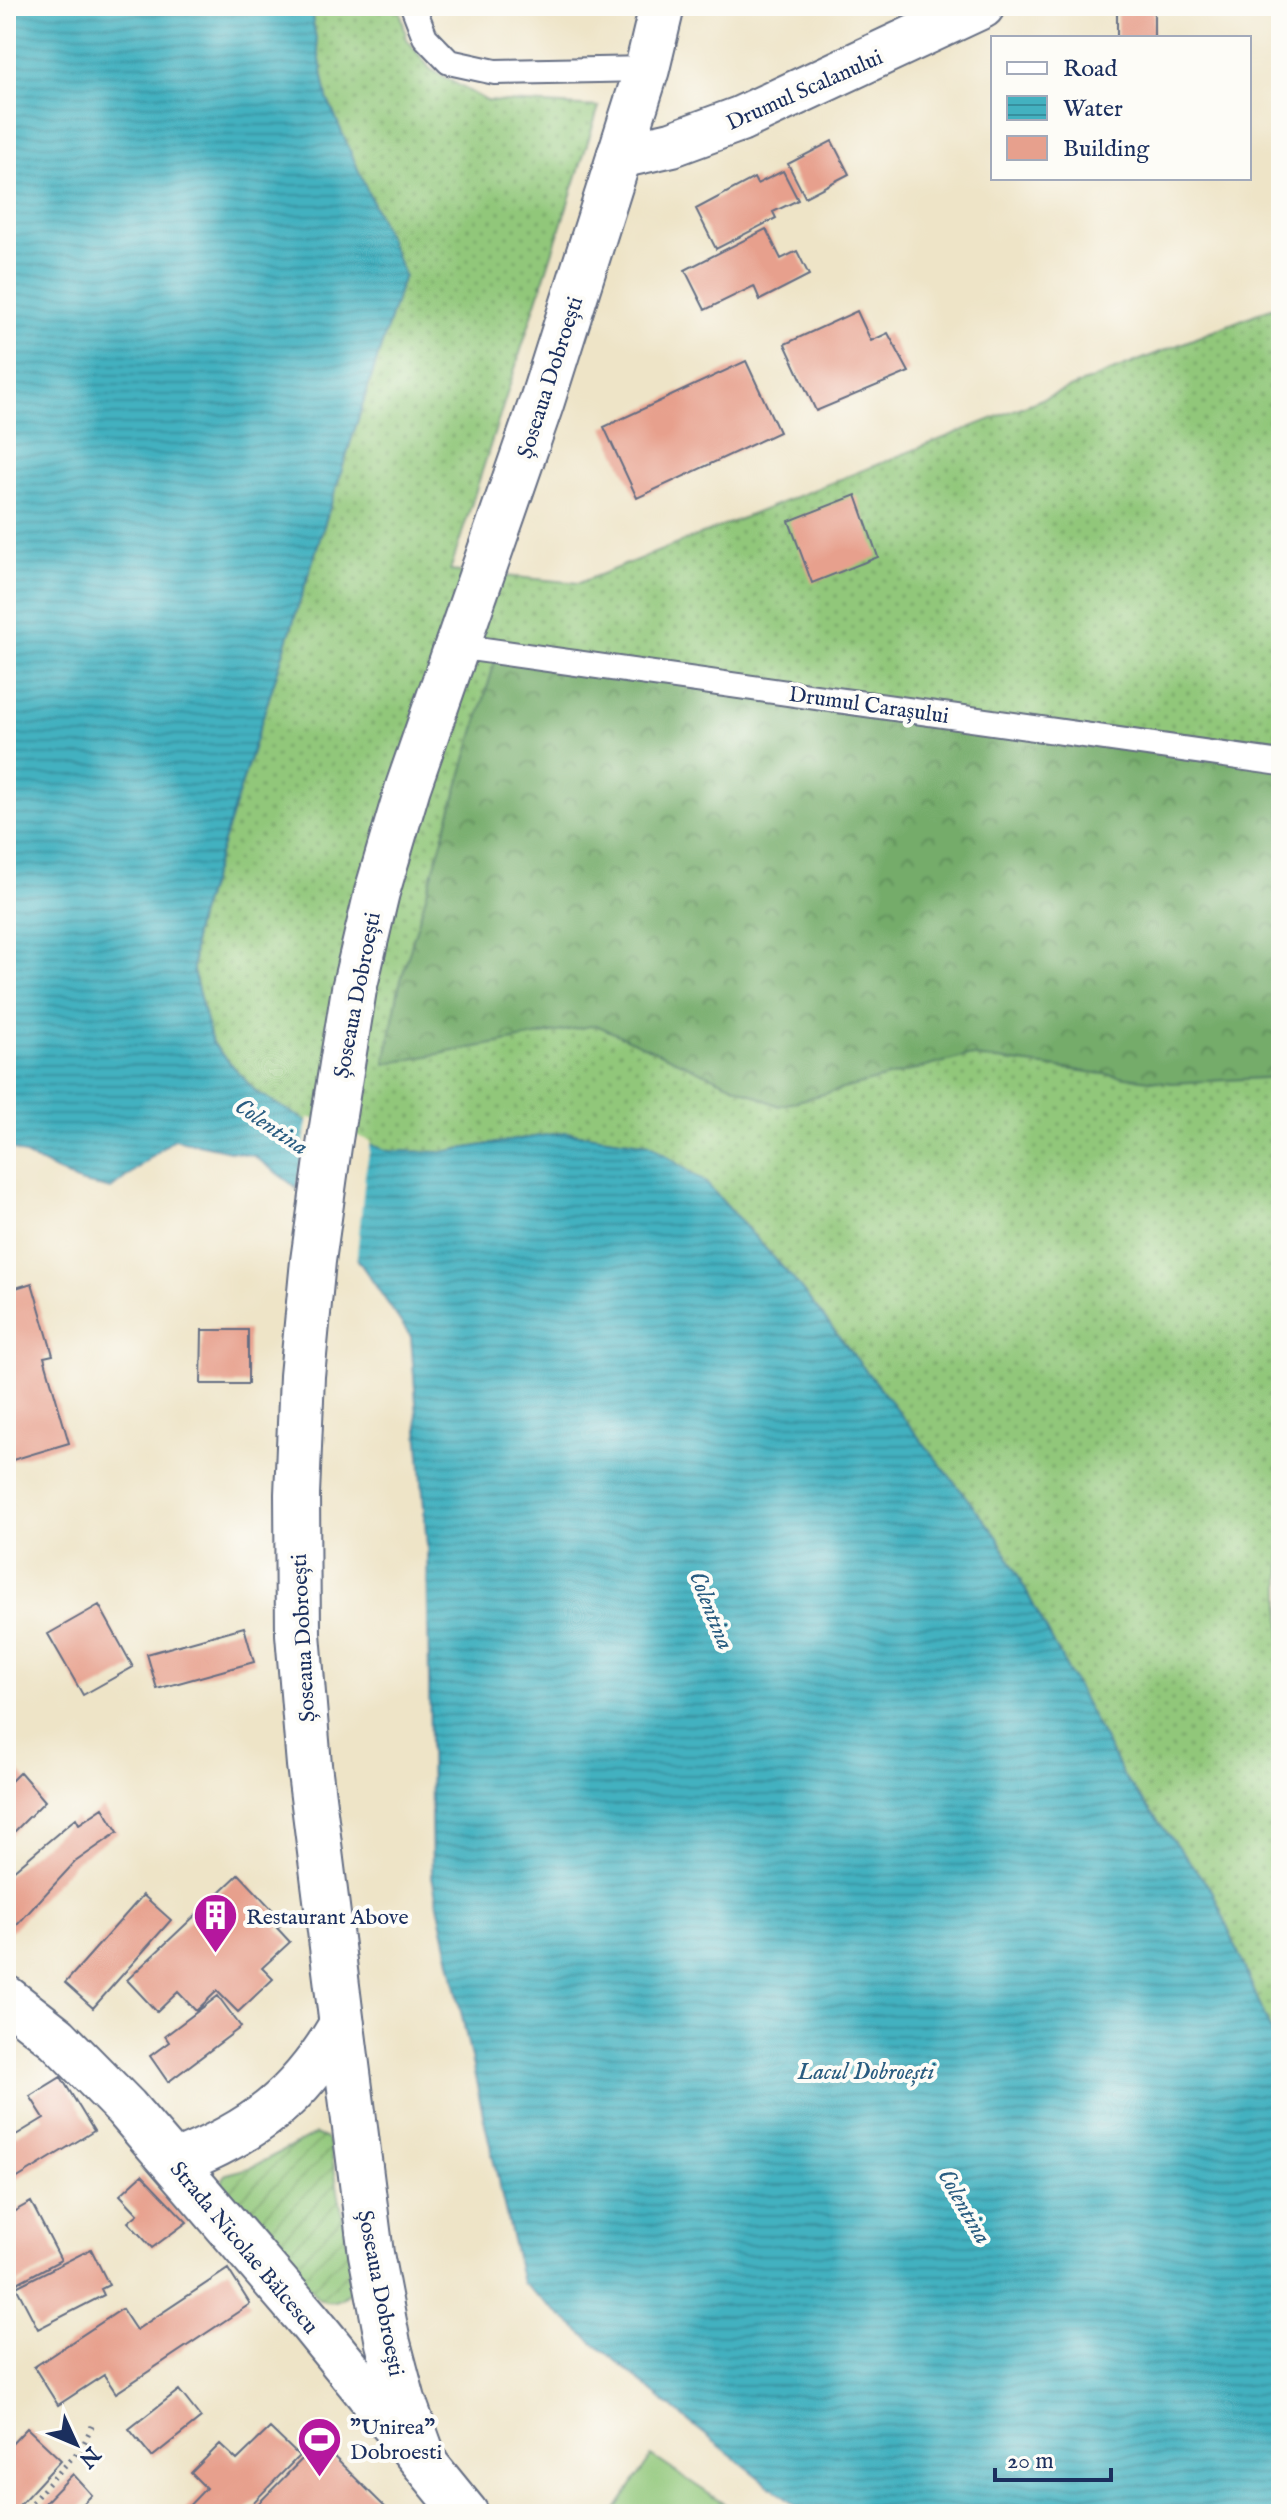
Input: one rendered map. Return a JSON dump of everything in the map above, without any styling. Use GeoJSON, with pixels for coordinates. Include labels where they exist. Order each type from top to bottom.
{"type":"FeatureCollection","features":[{"type":"Feature","properties":{"kind":"street","name":"Șoseaua Dobroești"},"geometry":{"type":"LineString","coordinates":[[426,2464],[403,2400],[388,2343],[371,2254],[309,1765],[298,1634],[297,1494],[302,1376],[313,1261],[354,989],[377,892],[408,787],[541,404],[647,69],[662,6]]}},
{"type":"Feature","properties":{"kind":"street","name":"Drumul Scalanului"},"geometry":{"type":"LineString","coordinates":[[619,156],[672,144],[740,119],[982,6]]}},
{"type":"Feature","properties":{"kind":"street","name":"Strada Nicolae Bălcescu"},"geometry":{"type":"LineString","coordinates":[[6,1998],[57,2038],[88,2068],[175,2163],[466,2514]]}},
{"type":"Feature","properties":{"kind":"street"},"geometry":{"type":"LineString","coordinates":[[175,2163],[236,2135],[274,2109],[301,2084],[324,2055],[342,2024]]}},
{"type":"Feature","properties":{"kind":"lane"},"geometry":{"type":"LineString","coordinates":[[413,6],[425,37],[449,62],[495,72],[647,69]]}},
{"type":"Feature","properties":{"kind":"lane","name":"Drumul Carașului"},"geometry":{"type":"LineString","coordinates":[[456,646],[1281,763]]}},
{"type":"Feature","properties":{"kind":"path"},"geometry":{"type":"LineString","coordinates":[[21,2514],[82,2447],[92,2426]]}},
{"type":"Feature","properties":{"kind":"green space"},"geometry":{"type":"Polygon","coordinates":[[[310,6],[399,6],[407,39],[430,69],[487,101],[599,107],[450,571],[579,583],[1281,304],[1281,2056],[1213,1892],[1124,1777],[997,1536],[793,1279],[706,1183],[649,1144],[565,1132],[442,1152],[388,1151],[308,1122],[256,1092],[212,1043],[193,971],[194,933],[404,275],[327,98],[310,6]]]}},
{"type":"Feature","properties":{"kind":"green space"},"geometry":{"type":"Polygon","coordinates":[[[498,651],[1281,763],[1281,1077],[1172,1083],[967,1056],[779,1106],[596,1025],[385,1064],[399,987],[498,651]]]}},
{"type":"Feature","properties":{"kind":"green space"},"geometry":{"type":"Polygon","coordinates":[[[315,2134],[327,2139],[330,2145],[354,2280],[346,2296],[334,2301],[317,2297],[221,2185],[227,2174],[252,2167],[315,2134]]]}},
{"type":"Feature","properties":{"kind":"green space"},"geometry":{"type":"Polygon","coordinates":[[[652,2456],[739,2514],[613,2514],[652,2456]]]}},
{"type":"Feature","properties":{"kind":"water","name":"Lacul Dobroești"},"geometry":{"type":"Polygon","coordinates":[[[6,6],[310,6],[327,98],[404,275],[194,933],[193,971],[212,1043],[256,1092],[308,1122],[388,1151],[442,1152],[565,1132],[649,1144],[706,1183],[793,1279],[997,1536],[1124,1777],[1213,1892],[1281,2056],[1281,2514],[806,2514],[522,2283],[432,1877],[427,1547],[411,1337],[349,1247],[293,1185],[254,1156],[174,1139],[111,1189],[79,1182],[6,1144],[6,6]]]}},
{"type":"Feature","properties":{"kind":"pier"},"geometry":{"type":"Polygon","coordinates":[[[308,1117],[371,1141],[356,1264],[296,1194],[308,1117]]]}},
{"type":"Feature","properties":{"kind":"building"},"geometry":{"type":"Polygon","coordinates":[[[1117,6],[1154,6],[1154,36],[1117,36],[1117,6]]]}},
{"type":"Feature","properties":{"kind":"building"},"geometry":{"type":"Polygon","coordinates":[[[832,141],[849,174],[805,197],[788,164],[832,141]]]}},
{"type":"Feature","properties":{"kind":"building"},"geometry":{"type":"Polygon","coordinates":[[[783,171],[798,200],[773,212],[776,218],[716,249],[696,209],[754,178],[757,184],[783,171]]]}},
{"type":"Feature","properties":{"kind":"building"},"geometry":{"type":"Polygon","coordinates":[[[766,229],[781,259],[797,251],[809,275],[760,300],[754,286],[705,310],[685,270],[766,229]]]}},
{"type":"Feature","properties":{"kind":"building"},"geometry":{"type":"Polygon","coordinates":[[[857,311],[871,341],[888,333],[909,372],[816,411],[785,344],[857,311]]]}},
{"type":"Feature","properties":{"kind":"building"},"geometry":{"type":"Polygon","coordinates":[[[746,361],[779,432],[637,498],[604,427],[746,361]]]}},
{"type":"Feature","properties":{"kind":"building"},"geometry":{"type":"Polygon","coordinates":[[[856,495],[878,557],[812,583],[789,521],[856,495]]]}},
{"type":"Feature","properties":{"kind":"building"},"geometry":{"type":"Polygon","coordinates":[[[32,1283],[53,1355],[44,1357],[69,1443],[6,1462],[6,1291],[32,1283]]]}},
{"type":"Feature","properties":{"kind":"building"},"geometry":{"type":"Polygon","coordinates":[[[202,1330],[248,1330],[248,1384],[201,1384],[202,1330]]]}},
{"type":"Feature","properties":{"kind":"building"},"geometry":{"type":"Polygon","coordinates":[[[99,1605],[133,1667],[83,1695],[48,1634],[99,1605]]]}},
{"type":"Feature","properties":{"kind":"building"},"geometry":{"type":"Polygon","coordinates":[[[244,1627],[254,1662],[157,1689],[147,1654],[244,1627]]]}},
{"type":"Feature","properties":{"kind":"building"},"geometry":{"type":"Polygon","coordinates":[[[20,1772],[45,1801],[6,1840],[6,1786],[20,1772]]]}},
{"type":"Feature","properties":{"kind":"building"},"geometry":{"type":"Polygon","coordinates":[[[103,1808],[118,1832],[75,1862],[6,1937],[6,1877],[76,1818],[79,1824],[103,1808]]]}},
{"type":"Feature","properties":{"kind":"building","name":"Restaurant Above"},"geometry":{"type":"Polygon","coordinates":[[[239,1874],[284,1922],[277,1928],[290,1942],[262,1968],[273,1979],[238,2012],[217,1991],[196,2011],[178,1992],[157,2012],[127,1980],[239,1874]]]}},
{"type":"Feature","properties":{"kind":"building"},"geometry":{"type":"Polygon","coordinates":[[[143,1895],[171,1920],[93,2008],[65,1983],[143,1895]]]}},
{"type":"Feature","properties":{"kind":"building"},"geometry":{"type":"Polygon","coordinates":[[[218,1996],[241,2027],[168,2082],[150,2056],[169,2042],[165,2036],[218,1996]]]}},
{"type":"Feature","properties":{"kind":"building"},"geometry":{"type":"Polygon","coordinates":[[[61,2077],[94,2131],[6,2185],[6,2141],[44,2118],[30,2096],[61,2077]]]}},
{"type":"Feature","properties":{"kind":"building"},"geometry":{"type":"Polygon","coordinates":[[[142,2175],[187,2222],[152,2248],[128,2222],[138,2214],[120,2195],[142,2175]]]}},
{"type":"Feature","properties":{"kind":"building"},"geometry":{"type":"Polygon","coordinates":[[[31,2202],[61,2260],[6,2289],[6,2216],[31,2202]]]}},
{"type":"Feature","properties":{"kind":"building"},"geometry":{"type":"Polygon","coordinates":[[[91,2249],[109,2285],[101,2289],[104,2295],[38,2329],[16,2287],[91,2249]]]}},
{"type":"Feature","properties":{"kind":"building"},"geometry":{"type":"Polygon","coordinates":[[[228,2269],[250,2304],[116,2393],[104,2375],[58,2405],[34,2367],[122,2309],[136,2330],[228,2269]]]}},
{"type":"Feature","properties":{"kind":"building"},"geometry":{"type":"Polygon","coordinates":[[[179,2390],[201,2418],[152,2457],[129,2429],[179,2390]]]}},
{"type":"Feature","properties":{"kind":"building"},"geometry":{"type":"Polygon","coordinates":[[[27,2428],[61,2460],[11,2514],[6,2514],[6,2450],[27,2428]]]}},
{"type":"Feature","properties":{"kind":"building"},"geometry":{"type":"Polygon","coordinates":[[[270,2428],[299,2456],[242,2514],[181,2514],[206,2488],[191,2473],[220,2444],[237,2460],[270,2428]]]}},
{"type":"Feature","properties":{"kind":"building","name":"\"Unirea\" Dobroesti"},"geometry":{"type":"Polygon","coordinates":[[[319,2442],[392,2514],[248,2514],[319,2442]]]}},
{"type":"Feature","properties":{"kind":"building"},"geometry":{"type":"Polygon","coordinates":[[[73,2474],[92,2495],[73,2514],[34,2514],[73,2474]]]}},
{"type":"Feature","properties":{"kind":"place","name":"Restaurant Above"},"geometry":{"type":"Point","coordinates":[215,1955]}},
{"type":"Feature","properties":{"kind":"place","name":"\"Unirea\" Dobroesti"},"geometry":{"type":"Point","coordinates":[319,2478]}},
{"type":"Feature","properties":{"kind":"water label","name":"Colentina"},"geometry":{"type":"Point","coordinates":[272,1126]}},
{"type":"Feature","properties":{"kind":"water label","name":"Colentina"},"geometry":{"type":"Point","coordinates":[712,1610]}},
{"type":"Feature","properties":{"kind":"water label","name":"Colentina"},"geometry":{"type":"Point","coordinates":[965,2206]}}]}
